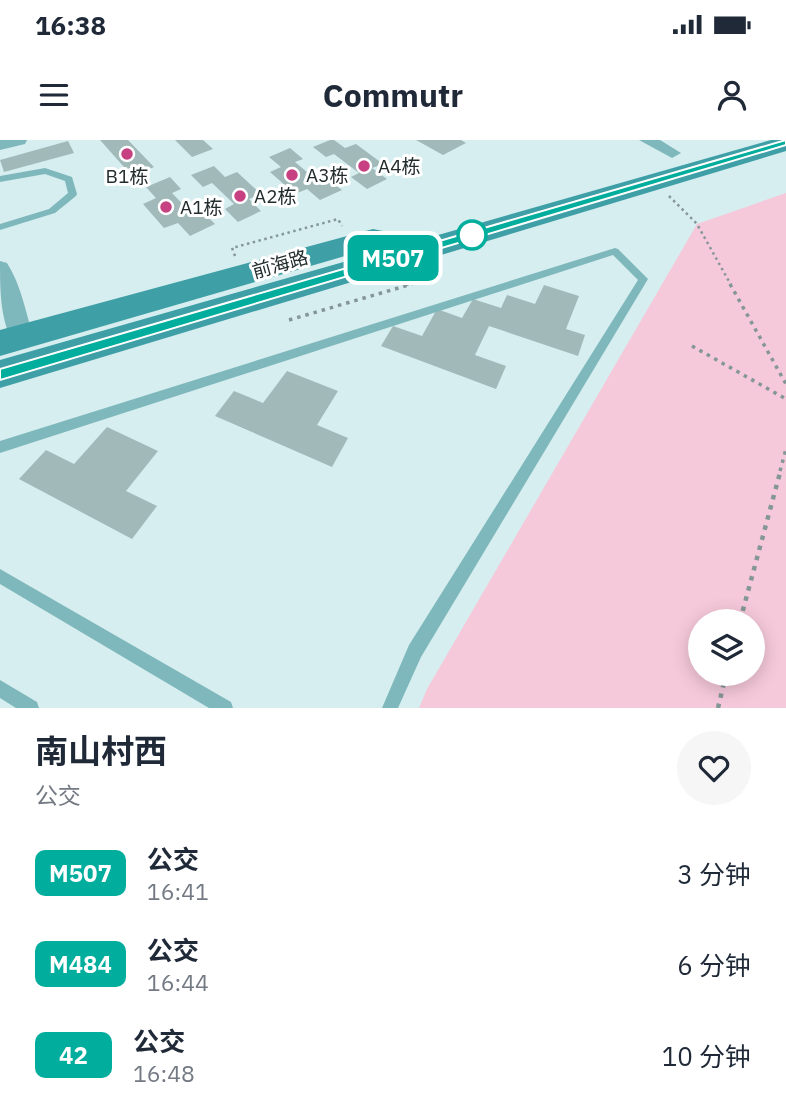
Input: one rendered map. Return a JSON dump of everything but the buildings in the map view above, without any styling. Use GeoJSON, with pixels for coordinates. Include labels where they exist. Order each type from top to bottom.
{"type":"FeatureCollection","features":[{"type":"Feature","properties":{"kind":"main road","name":"前海路"},"geometry":{"type":"LineString","coordinates":[[10,340],[721,140]]}},
{"type":"Feature","properties":{"kind":"main road","name":"前海路"},"geometry":{"type":"LineString","coordinates":[[0,374],[786,143]]}},
{"type":"Feature","properties":{"kind":"street"},"geometry":{"type":"LineString","coordinates":[[0,145],[19,140]]}},
{"type":"Feature","properties":{"kind":"street"},"geometry":{"type":"LineString","coordinates":[[647,140],[672,153]]}},
{"type":"Feature","properties":{"kind":"street"},"geometry":{"type":"LineString","coordinates":[[0,268],[12,299],[10,340]]}},
{"type":"Feature","properties":{"kind":"lane"},"geometry":{"type":"LineString","coordinates":[[0,179],[28,173],[52,173],[69,179],[73,194],[52,211],[0,227]]}},
{"type":"Feature","properties":{"kind":"lane"},"geometry":{"type":"LineString","coordinates":[[0,447],[615,251],[643,279],[415,651],[390,708]]}},
{"type":"Feature","properties":{"kind":"lane"},"geometry":{"type":"LineString","coordinates":[[0,576],[225,708]]}},
{"type":"Feature","properties":{"kind":"lane"},"geometry":{"type":"LineString","coordinates":[[0,688],[31,708]]}},
{"type":"Feature","properties":{"kind":"path"},"geometry":{"type":"LineString","coordinates":[[651,182],[681,205],[697,224],[786,384]]}},
{"type":"Feature","properties":{"kind":"path"},"geometry":{"type":"LineString","coordinates":[[235,256],[232,248],[338,219],[342,226]]}},
{"type":"Feature","properties":{"kind":"path"},"geometry":{"type":"LineString","coordinates":[[289,320],[414,284]]}},
{"type":"Feature","properties":{"kind":"path"},"geometry":{"type":"LineString","coordinates":[[692,346],[786,398]]}},
{"type":"Feature","properties":{"kind":"path"},"geometry":{"type":"LineString","coordinates":[[743,609],[786,449]]}},
{"type":"Feature","properties":{"kind":"path"},"geometry":{"type":"LineString","coordinates":[[718,708],[723,686]]}},
{"type":"Feature","properties":{"kind":"shaded area"},"geometry":{"type":"Polygon","coordinates":[[[786,193],[786,708],[419,708],[427,689],[697,224],[786,193]]]}},
{"type":"Feature","properties":{"kind":"bus line","name":"M507"},"geometry":{"type":"LineString","coordinates":[[0,374],[786,143]]}},
{"type":"Feature","properties":{"kind":"place","name":"B1栋"},"geometry":{"type":"Point","coordinates":[127,154]}},
{"type":"Feature","properties":{"kind":"place","name":"A4栋"},"geometry":{"type":"Point","coordinates":[364,166]}},
{"type":"Feature","properties":{"kind":"place","name":"A3栋"},"geometry":{"type":"Point","coordinates":[292,175]}},
{"type":"Feature","properties":{"kind":"place","name":"A2栋"},"geometry":{"type":"Point","coordinates":[240,196]}},
{"type":"Feature","properties":{"kind":"place","name":"A1栋"},"geometry":{"type":"Point","coordinates":[166,207]}}]}
